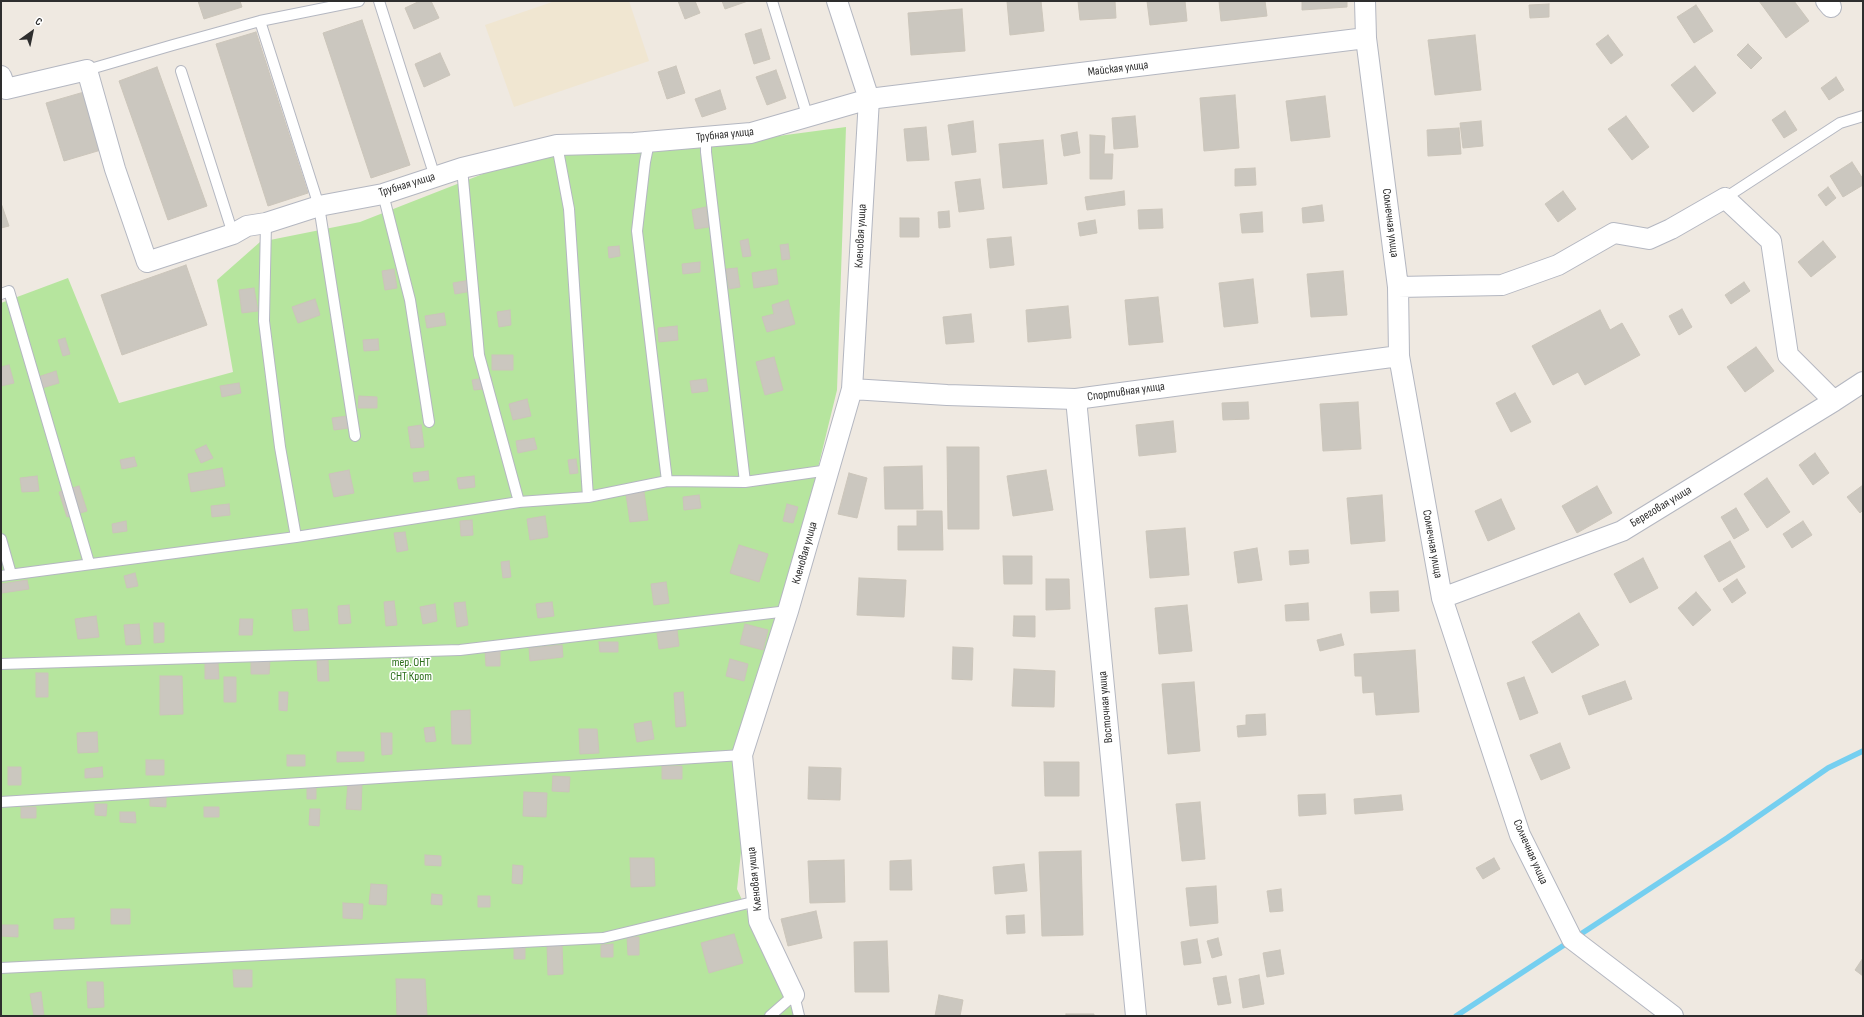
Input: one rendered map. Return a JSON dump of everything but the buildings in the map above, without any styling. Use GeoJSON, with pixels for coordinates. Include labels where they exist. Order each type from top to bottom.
{"type":"FeatureCollection","features":[{"type":"Feature","properties":{"kind":"street"},"geometry":{"type":"LineString","coordinates":[[837,1],[869,99]]}},
{"type":"Feature","properties":{"kind":"street","name":"Солнечная улица"},"geometry":{"type":"LineString","coordinates":[[1365,1],[1366,38],[1398,286],[1399,356],[1442,598],[1520,835],[1572,939],[1673,1016]]}},
{"type":"Feature","properties":{"kind":"street","name":"Майская улица"},"geometry":{"type":"LineString","coordinates":[[869,99],[1366,38]]}},
{"type":"Feature","properties":{"kind":"street","name":"Трубная улица"},"geometry":{"type":"LineString","coordinates":[[87,70],[115,169],[147,262],[233,234],[247,226],[266,224],[319,206],[383,194],[462,168],[557,145],[649,142],[751,133],[808,118],[869,99]]}},
{"type":"Feature","properties":{"kind":"street"},"geometry":{"type":"LineString","coordinates":[[3,85],[87,70]]}},
{"type":"Feature","properties":{"kind":"street","name":"Кленовая улица"},"geometry":{"type":"LineString","coordinates":[[794,995],[759,921],[742,755],[788,611],[852,390],[869,99]]}},
{"type":"Feature","properties":{"kind":"street"},"geometry":{"type":"LineString","coordinates":[[1398,286],[1502,285],[1558,265],[1614,233],[1649,239],[1671,229],[1724,198],[1771,241],[1788,355],[1834,401]]}},
{"type":"Feature","properties":{"kind":"street","name":"Спортивная улица"},"geometry":{"type":"LineString","coordinates":[[852,390],[947,395],[1076,398],[1399,356]]}},
{"type":"Feature","properties":{"kind":"street","name":"Береговая улица"},"geometry":{"type":"LineString","coordinates":[[1442,598],[1622,531],[1863,382]]}},
{"type":"Feature","properties":{"kind":"street","name":"Восточная улица"},"geometry":{"type":"LineString","coordinates":[[1076,398],[1136,1016]]}},
{"type":"Feature","properties":{"kind":"lane"},"geometry":{"type":"LineString","coordinates":[[87,70],[173,44],[260,21],[359,1]]}},
{"type":"Feature","properties":{"kind":"lane"},"geometry":{"type":"LineString","coordinates":[[379,1],[436,176]]}},
{"type":"Feature","properties":{"kind":"lane"},"geometry":{"type":"LineString","coordinates":[[772,1],[808,118]]}},
{"type":"Feature","properties":{"kind":"lane"},"geometry":{"type":"LineString","coordinates":[[260,21],[319,206],[355,436]]}},
{"type":"Feature","properties":{"kind":"lane"},"geometry":{"type":"LineString","coordinates":[[181,71],[233,234]]}},
{"type":"Feature","properties":{"kind":"lane"},"geometry":{"type":"LineString","coordinates":[[1724,198],[1840,123],[1863,116]]}},
{"type":"Feature","properties":{"kind":"lane"},"geometry":{"type":"LineString","coordinates":[[706,137],[706,152],[745,482]]}},
{"type":"Feature","properties":{"kind":"lane"},"geometry":{"type":"LineString","coordinates":[[649,142],[645,162],[637,231],[667,481]]}},
{"type":"Feature","properties":{"kind":"lane"},"geometry":{"type":"LineString","coordinates":[[557,145],[569,209],[588,497]]}},
{"type":"Feature","properties":{"kind":"lane"},"geometry":{"type":"LineString","coordinates":[[462,168],[479,355],[519,502]]}},
{"type":"Feature","properties":{"kind":"lane"},"geometry":{"type":"LineString","coordinates":[[383,194],[410,300],[429,422]]}},
{"type":"Feature","properties":{"kind":"lane"},"geometry":{"type":"LineString","coordinates":[[266,224],[264,321],[280,447],[296,536]]}},
{"type":"Feature","properties":{"kind":"lane"},"geometry":{"type":"LineString","coordinates":[[1,294],[9,291],[89,563]]}},
{"type":"Feature","properties":{"kind":"lane"},"geometry":{"type":"LineString","coordinates":[[1,539],[6,575],[296,536],[519,502],[588,497],[667,481],[745,482],[829,470]]}},
{"type":"Feature","properties":{"kind":"lane"},"geometry":{"type":"LineString","coordinates":[[1,664],[460,650],[788,611]]}},
{"type":"Feature","properties":{"kind":"lane"},"geometry":{"type":"LineString","coordinates":[[1,802],[742,755]]}},
{"type":"Feature","properties":{"kind":"lane"},"geometry":{"type":"LineString","coordinates":[[1,968],[603,938],[757,901]]}},
{"type":"Feature","properties":{"kind":"lane"},"geometry":{"type":"LineString","coordinates":[[770,1016],[794,995],[799,1016]]}},
{"type":"Feature","properties":{"kind":"shaded area"},"geometry":{"type":"Polygon","coordinates":[[[555,1],[629,1],[649,61],[514,107],[485,25],[555,1]]]}},
{"type":"Feature","properties":{"kind":"green space","name":"тер. ОНТ СНТ Крот"},"geometry":{"type":"Polygon","coordinates":[[[846,127],[837,390],[804,525],[757,704],[737,889],[795,1016],[1,1016],[1,303],[68,278],[119,403],[233,372],[217,280],[260,242],[360,222],[557,145],[673,150],[846,127]]]}},
{"type":"Feature","properties":{"kind":"waterway"},"geometry":{"type":"LineString","coordinates":[[1456,1016],[1727,838],[1828,768],[1863,751]]}}]}
